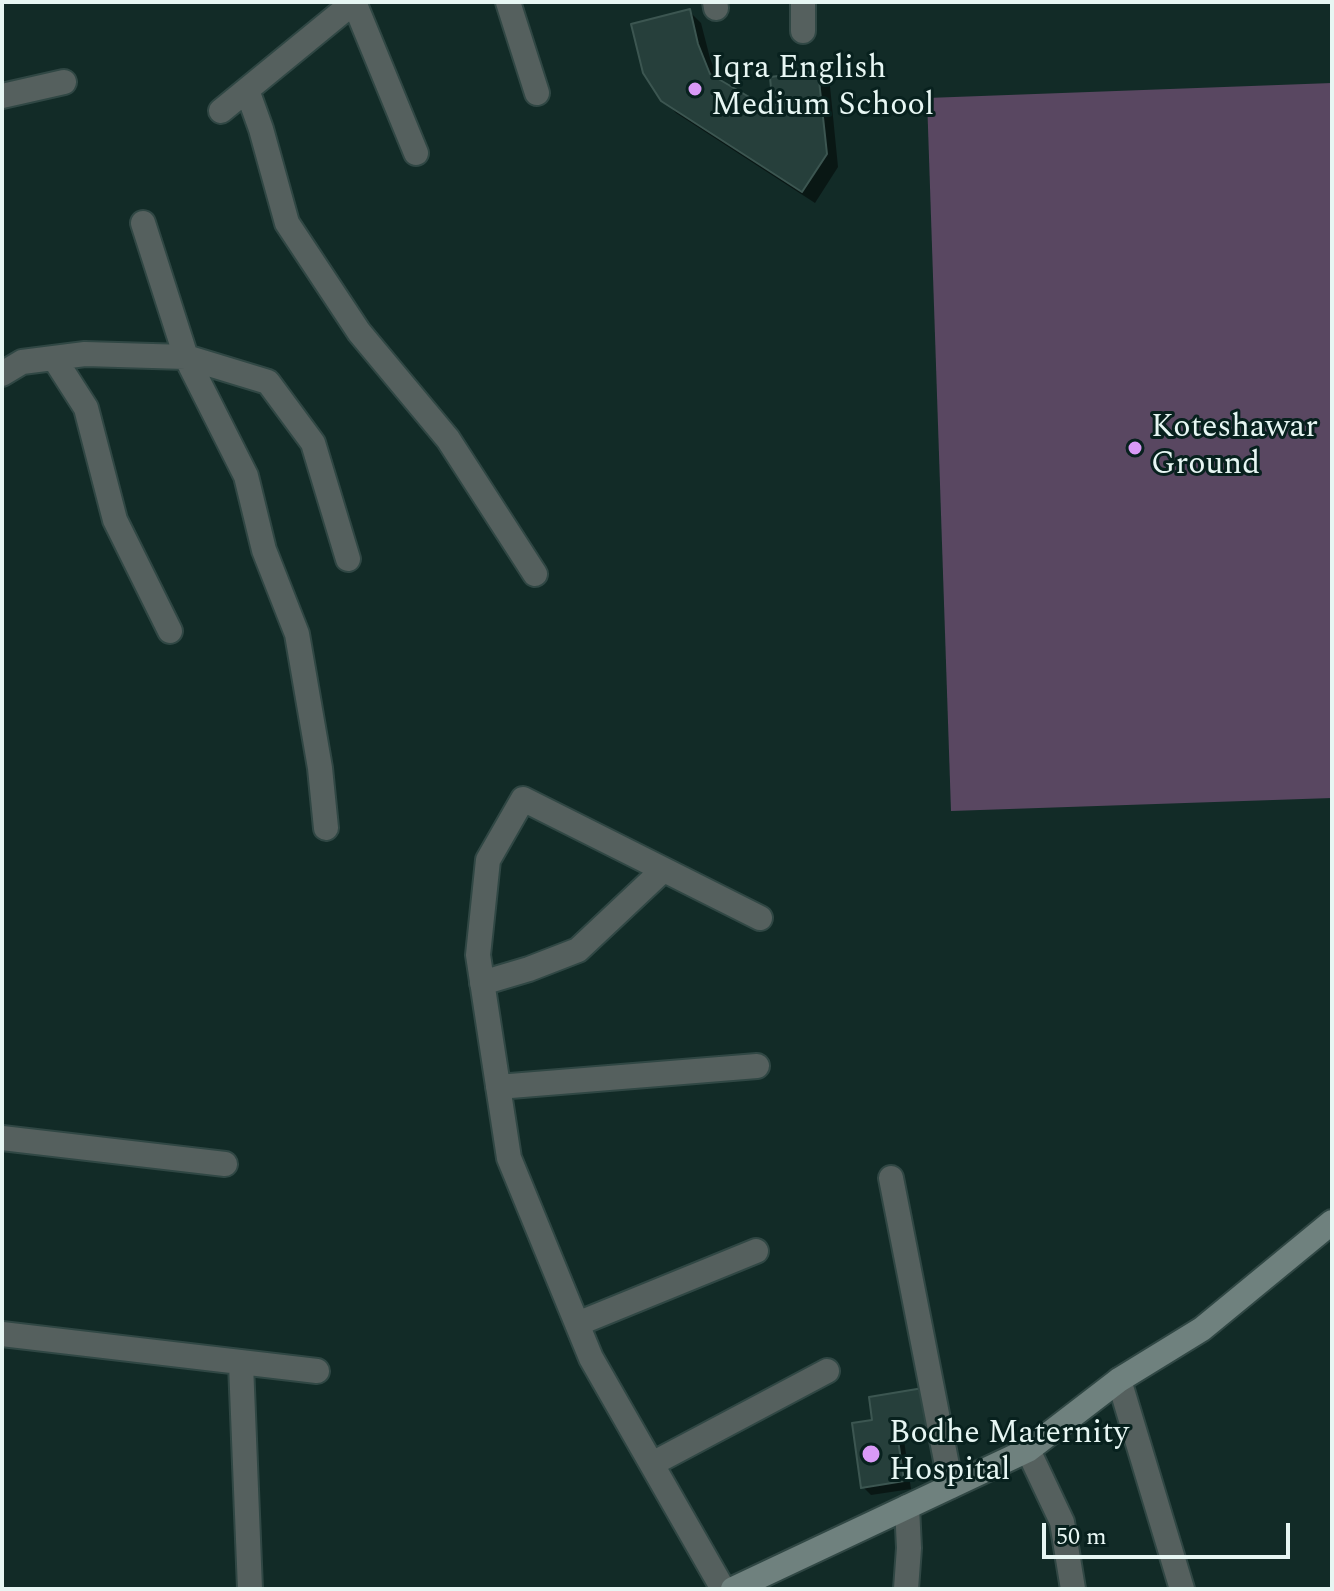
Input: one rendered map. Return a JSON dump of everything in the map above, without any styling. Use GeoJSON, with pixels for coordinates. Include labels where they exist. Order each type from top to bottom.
{"type":"FeatureCollection","features":[{"type":"Feature","properties":{"kind":"main road"},"geometry":{"type":"LineString","coordinates":[[733,1589],[1028,1450],[1119,1380],[1202,1329],[1332,1222]]}},
{"type":"Feature","properties":{"kind":"street"},"geometry":{"type":"LineString","coordinates":[[221,111],[354,2],[416,153]]}},
{"type":"Feature","properties":{"kind":"street"},"geometry":{"type":"LineString","coordinates":[[508,2],[537,93]]}},
{"type":"Feature","properties":{"kind":"street"},"geometry":{"type":"LineString","coordinates":[[803,2],[803,31]]}},
{"type":"Feature","properties":{"kind":"street"},"geometry":{"type":"LineString","coordinates":[[2,96],[64,82]]}},
{"type":"Feature","properties":{"kind":"street"},"geometry":{"type":"LineString","coordinates":[[247,90],[287,223],[359,332],[448,439],[535,574]]}},
{"type":"Feature","properties":{"kind":"street"},"geometry":{"type":"LineString","coordinates":[[143,223],[186,357],[246,476],[264,550],[297,634],[320,768],[326,828]]}},
{"type":"Feature","properties":{"kind":"street"},"geometry":{"type":"LineString","coordinates":[[2,374],[22,362],[85,354],[186,357],[268,382],[313,443],[348,559]]}},
{"type":"Feature","properties":{"kind":"street"},"geometry":{"type":"LineString","coordinates":[[54,358],[86,408],[115,520],[170,631]]}},
{"type":"Feature","properties":{"kind":"street"},"geometry":{"type":"LineString","coordinates":[[723,1589],[591,1358],[509,1158],[478,955],[488,860],[523,799],[760,918]]}},
{"type":"Feature","properties":{"kind":"street"},"geometry":{"type":"LineString","coordinates":[[482,983],[578,950],[663,870]]}},
{"type":"Feature","properties":{"kind":"street"},"geometry":{"type":"LineString","coordinates":[[498,1087],[757,1066]]}},
{"type":"Feature","properties":{"kind":"street"},"geometry":{"type":"LineString","coordinates":[[2,1138],[225,1164]]}},
{"type":"Feature","properties":{"kind":"street"},"geometry":{"type":"LineString","coordinates":[[891,1178],[951,1486]]}},
{"type":"Feature","properties":{"kind":"street"},"geometry":{"type":"LineString","coordinates":[[577,1324],[756,1251]]}},
{"type":"Feature","properties":{"kind":"street"},"geometry":{"type":"LineString","coordinates":[[2,1334],[317,1371]]}},
{"type":"Feature","properties":{"kind":"street"},"geometry":{"type":"LineString","coordinates":[[241,1364],[250,1589]]}},
{"type":"Feature","properties":{"kind":"street"},"geometry":{"type":"LineString","coordinates":[[652,1464],[827,1371]]}},
{"type":"Feature","properties":{"kind":"street"},"geometry":{"type":"LineString","coordinates":[[1119,1380],[1182,1589]]}},
{"type":"Feature","properties":{"kind":"street"},"geometry":{"type":"LineString","coordinates":[[1028,1450],[1062,1522],[1073,1589]]}},
{"type":"Feature","properties":{"kind":"street"},"geometry":{"type":"LineString","coordinates":[[906,1589],[909,1548],[907,1507]]}},
{"type":"Feature","properties":{"kind":"shaded area","name":"Koteshawar Ground"},"geometry":{"type":"Polygon","coordinates":[[[1332,83],[1332,798],[951,811],[927,98],[1332,83]]]}},
{"type":"Feature","properties":{"kind":"building","name":"Iqra English Medium School"},"geometry":{"type":"Polygon","coordinates":[[[690,9],[698,44],[710,74],[773,111],[770,77],[818,71],[827,154],[802,192],[661,101],[643,73],[631,24],[690,9]]]}},
{"type":"Feature","properties":{"kind":"building"},"geometry":{"type":"Polygon","coordinates":[[[929,1387],[935,1427],[897,1433],[904,1481],[861,1488],[852,1423],[872,1420],[869,1397],[929,1387]]]}},
{"type":"Feature","properties":{"kind":"place","name":"Iqra English Medium School"},"geometry":{"type":"Point","coordinates":[695,89]}},
{"type":"Feature","properties":{"kind":"place","name":"Koteshawar Ground"},"geometry":{"type":"Point","coordinates":[1135,448]}},
{"type":"Feature","properties":{"kind":"place","name":"Bodhe Maternity Hospital"},"geometry":{"type":"Point","coordinates":[871,1454]}}]}
